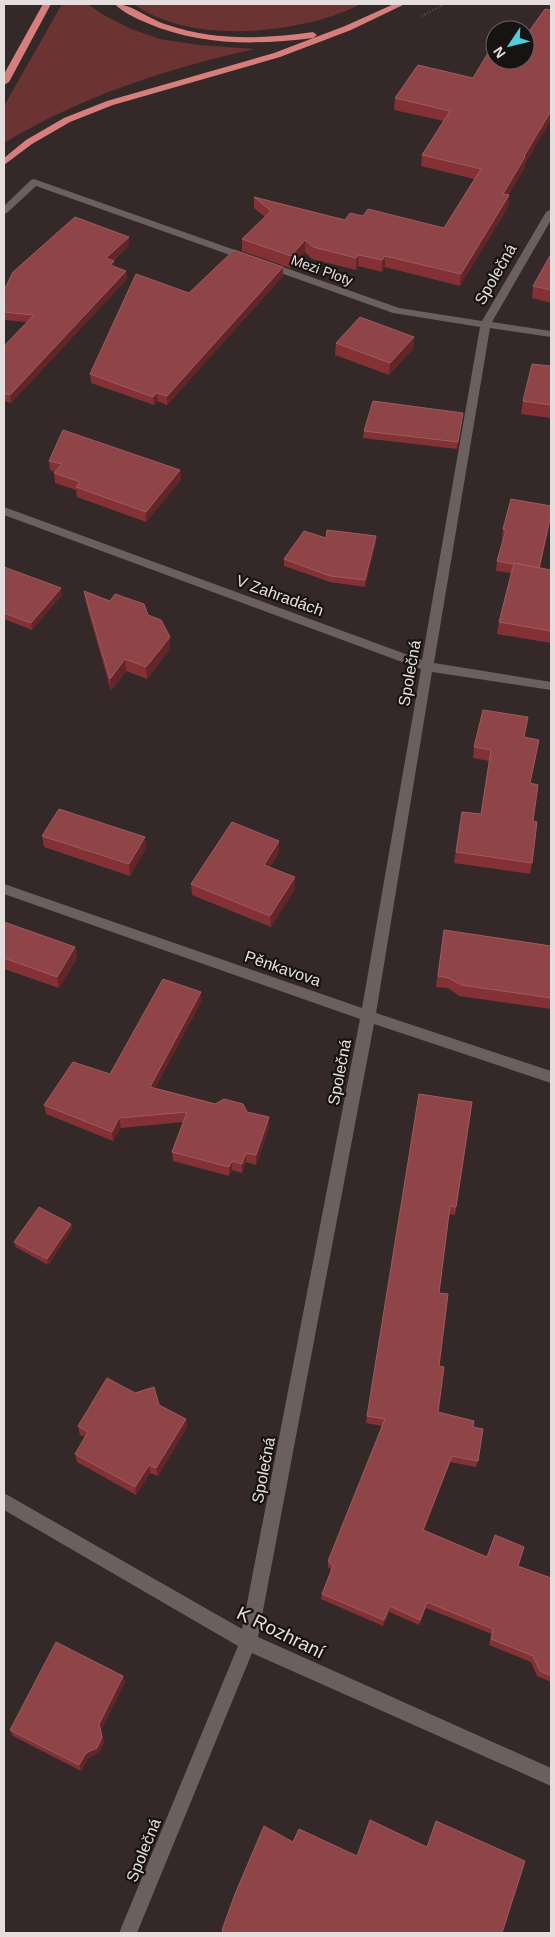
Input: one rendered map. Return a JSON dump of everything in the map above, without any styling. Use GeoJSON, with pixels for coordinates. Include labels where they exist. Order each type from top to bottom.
{"type":"FeatureCollection","features":[{"type":"Feature","properties":{"kind":"highway"},"geometry":{"type":"LineString","coordinates":[[4,82],[47,4]]}},
{"type":"Feature","properties":{"kind":"highway"},"geometry":{"type":"LineString","coordinates":[[119,4],[156,24],[216,38],[284,39],[348,28]]}},
{"type":"Feature","properties":{"kind":"highway"},"geometry":{"type":"LineString","coordinates":[[4,162],[29,142],[67,120],[110,103],[276,55],[348,28],[401,4]]}},
{"type":"Feature","properties":{"kind":"street","name":"Mezi Ploty"},"geometry":{"type":"LineString","coordinates":[[4,210],[34,182],[397,311],[551,334]]}},
{"type":"Feature","properties":{"kind":"street","name":"Společná"},"geometry":{"type":"LineString","coordinates":[[128,1933],[248,1642],[368,1016],[485,325],[551,212]]}},
{"type":"Feature","properties":{"kind":"street","name":"V Zahradách"},"geometry":{"type":"LineString","coordinates":[[4,511],[428,666],[551,686]]}},
{"type":"Feature","properties":{"kind":"street","name":"Pěnkavova"},"geometry":{"type":"LineString","coordinates":[[4,889],[368,1016],[551,1076]]}},
{"type":"Feature","properties":{"kind":"street","name":"K Rozhraní"},"geometry":{"type":"LineString","coordinates":[[4,1501],[248,1642],[551,1777]]}},
{"type":"Feature","properties":{"kind":"path"},"geometry":{"type":"LineString","coordinates":[[545,4],[551,5]]}},
{"type":"Feature","properties":{"kind":"shaded area"},"geometry":{"type":"Polygon","coordinates":[[[62,4],[88,4],[102,14],[131,29],[160,39],[199,45],[254,49],[156,75],[125,86],[64,111],[4,143],[4,106],[62,4]]]}},
{"type":"Feature","properties":{"kind":"shaded area"},"geometry":{"type":"Polygon","coordinates":[[[134,4],[361,4],[309,23],[246,31],[215,30],[185,26],[157,17],[134,4]]]}},
{"type":"Feature","properties":{"kind":"building"},"geometry":{"type":"Polygon","coordinates":[[[545,9],[551,10],[551,111],[503,194],[509,195],[461,274],[385,256],[382,260],[359,255],[356,258],[313,247],[305,240],[291,256],[242,239],[271,211],[254,197],[345,220],[350,213],[363,216],[368,209],[444,228],[481,169],[422,155],[450,111],[395,98],[418,65],[473,78],[485,58],[485,70],[535,70],[535,23],[545,9]]]}},
{"type":"Feature","properties":{"kind":"building"},"geometry":{"type":"Polygon","coordinates":[[[75,217],[129,237],[106,258],[114,261],[110,265],[126,271],[10,395],[4,393],[4,346],[34,315],[4,312],[4,290],[13,272],[75,217]]]}},
{"type":"Feature","properties":{"kind":"building"},"geometry":{"type":"Polygon","coordinates":[[[234,250],[283,267],[167,396],[157,393],[153,397],[90,374],[136,274],[189,293],[234,250]]]}},
{"type":"Feature","properties":{"kind":"building"},"geometry":{"type":"Polygon","coordinates":[[[551,254],[551,290],[533,286],[551,254]]]}},
{"type":"Feature","properties":{"kind":"building"},"geometry":{"type":"Polygon","coordinates":[[[360,317],[414,337],[390,363],[336,343],[360,317]]]}},
{"type":"Feature","properties":{"kind":"building"},"geometry":{"type":"Polygon","coordinates":[[[532,364],[551,366],[551,405],[523,401],[532,364]]]}},
{"type":"Feature","properties":{"kind":"building"},"geometry":{"type":"Polygon","coordinates":[[[373,401],[463,413],[458,442],[364,431],[373,401]]]}},
{"type":"Feature","properties":{"kind":"building"},"geometry":{"type":"Polygon","coordinates":[[[63,430],[180,470],[146,512],[76,487],[80,482],[54,473],[62,464],[49,461],[63,430]]]}},
{"type":"Feature","properties":{"kind":"building"},"geometry":{"type":"Polygon","coordinates":[[[511,499],[551,506],[551,514],[539,568],[497,561],[506,530],[503,529],[511,499]]]}},
{"type":"Feature","properties":{"kind":"building"},"geometry":{"type":"Polygon","coordinates":[[[327,530],[376,536],[365,580],[330,576],[284,559],[304,531],[326,538],[327,530]]]}},
{"type":"Feature","properties":{"kind":"building"},"geometry":{"type":"Polygon","coordinates":[[[514,563],[551,570],[551,631],[499,622],[514,563]]]}},
{"type":"Feature","properties":{"kind":"building"},"geometry":{"type":"Polygon","coordinates":[[[4,567],[61,588],[31,623],[4,613],[4,567]]]}},
{"type":"Feature","properties":{"kind":"building"},"geometry":{"type":"Polygon","coordinates":[[[84,591],[110,601],[115,594],[144,604],[148,615],[161,620],[170,637],[146,667],[125,659],[110,679],[84,591]]]}},
{"type":"Feature","properties":{"kind":"building"},"geometry":{"type":"Polygon","coordinates":[[[483,710],[528,717],[524,737],[539,740],[530,783],[538,785],[533,821],[537,822],[532,863],[456,852],[462,812],[481,814],[491,750],[474,747],[483,710]]]}},
{"type":"Feature","properties":{"kind":"building"},"geometry":{"type":"Polygon","coordinates":[[[59,809],[145,837],[129,864],[42,836],[59,809]]]}},
{"type":"Feature","properties":{"kind":"building"},"geometry":{"type":"Polygon","coordinates":[[[232,822],[279,841],[264,865],[295,877],[270,916],[191,884],[232,822]]]}},
{"type":"Feature","properties":{"kind":"building"},"geometry":{"type":"Polygon","coordinates":[[[4,922],[75,947],[57,977],[4,958],[4,922]]]}},
{"type":"Feature","properties":{"kind":"building"},"geometry":{"type":"Polygon","coordinates":[[[444,930],[551,946],[551,998],[461,985],[449,978],[438,976],[444,930]]]}},
{"type":"Feature","properties":{"kind":"building"},"geometry":{"type":"Polygon","coordinates":[[[163,979],[201,992],[150,1087],[215,1104],[224,1099],[243,1104],[247,1112],[269,1117],[256,1155],[246,1153],[242,1164],[232,1161],[229,1167],[172,1152],[187,1112],[119,1118],[112,1132],[44,1105],[73,1062],[110,1074],[163,979]]]}},
{"type":"Feature","properties":{"kind":"building"},"geometry":{"type":"Polygon","coordinates":[[[419,1094],[472,1102],[456,1207],[450,1206],[439,1293],[448,1294],[439,1366],[444,1367],[438,1412],[474,1421],[473,1427],[483,1429],[478,1461],[452,1456],[423,1530],[487,1557],[495,1535],[524,1547],[518,1566],[551,1578],[551,1676],[540,1671],[533,1656],[491,1639],[493,1629],[427,1602],[420,1620],[390,1606],[384,1620],[322,1594],[333,1566],[328,1561],[385,1419],[367,1416],[419,1094]]]}},
{"type":"Feature","properties":{"kind":"building"},"geometry":{"type":"Polygon","coordinates":[[[39,1207],[71,1224],[47,1259],[14,1242],[39,1207]]]}},
{"type":"Feature","properties":{"kind":"building"},"geometry":{"type":"Polygon","coordinates":[[[107,1378],[135,1393],[154,1387],[159,1405],[186,1419],[156,1468],[149,1465],[135,1487],[75,1454],[88,1432],[78,1426],[107,1378]]]}},
{"type":"Feature","properties":{"kind":"building"},"geometry":{"type":"Polygon","coordinates":[[[56,1642],[123,1676],[99,1724],[102,1737],[97,1748],[86,1753],[79,1765],[10,1730],[56,1642]]]}},
{"type":"Feature","properties":{"kind":"building"},"geometry":{"type":"Polygon","coordinates":[[[370,1820],[427,1847],[436,1821],[525,1861],[502,1933],[222,1933],[235,1894],[264,1826],[293,1842],[299,1829],[357,1856],[370,1820]]]}}]}
